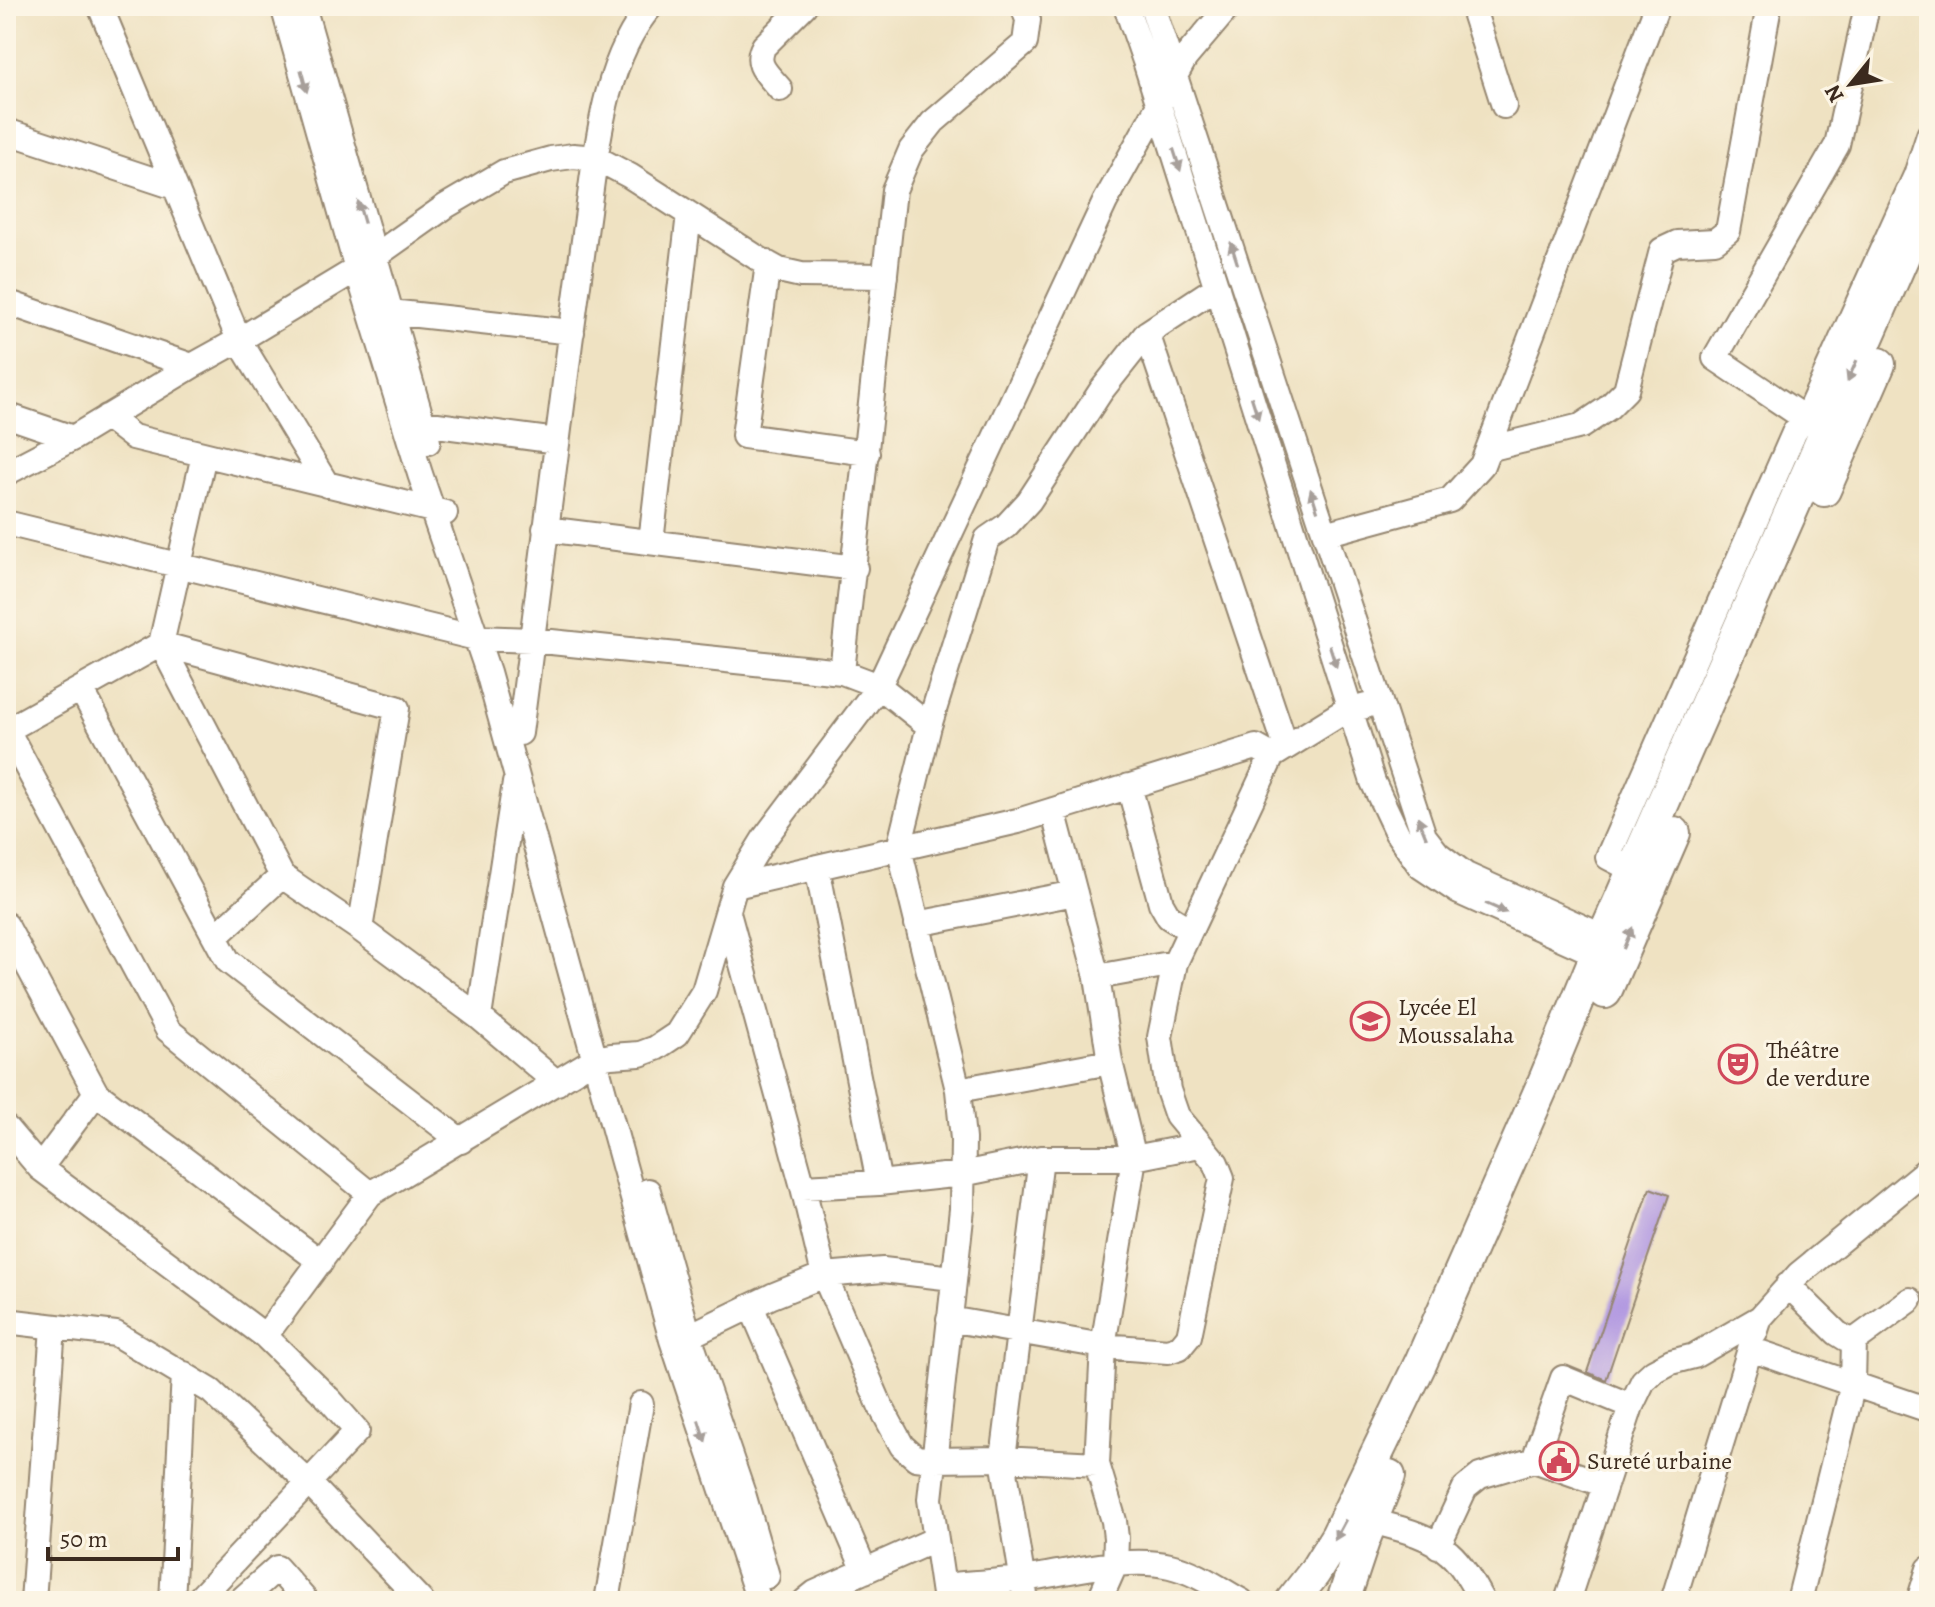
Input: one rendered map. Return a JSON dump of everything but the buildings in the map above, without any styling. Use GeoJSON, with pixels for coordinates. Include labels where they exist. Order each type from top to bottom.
{"type":"FeatureCollection","features":[{"type":"Feature","properties":{"kind":"main road"},"geometry":{"type":"LineString","coordinates":[[1292,1601],[1337,1536],[1408,1389],[1773,555],[1814,424],[1929,197]]}},
{"type":"Feature","properties":{"kind":"main road"},"geometry":{"type":"LineString","coordinates":[[1343,1601],[1381,1495],[1545,1130],[1929,248]]}},
{"type":"Feature","properties":{"kind":"street"},"geometry":{"type":"LineString","coordinates":[[100,6],[239,340],[327,485]]}},
{"type":"Feature","properties":{"kind":"street"},"geometry":{"type":"LineString","coordinates":[[283,6],[340,213],[390,312],[422,423],[441,513]]}},
{"type":"Feature","properties":{"kind":"street"},"geometry":{"type":"LineString","coordinates":[[303,6],[365,263],[441,513],[483,638],[520,733],[603,1058],[680,1338],[759,1601]]}},
{"type":"Feature","properties":{"kind":"street"},"geometry":{"type":"LineString","coordinates":[[520,733],[596,158],[611,82],[620,57],[630,35],[651,6]]}},
{"type":"Feature","properties":{"kind":"street"},"geometry":{"type":"LineString","coordinates":[[780,89],[760,65],[759,54],[804,6]]}},
{"type":"Feature","properties":{"kind":"street"},"geometry":{"type":"LineString","coordinates":[[842,672],[894,190],[911,150],[933,122],[1025,43],[1028,20],[1023,6]]}},
{"type":"Feature","properties":{"kind":"street"},"geometry":{"type":"LineString","coordinates":[[1126,6],[1373,782],[1397,833],[1420,866],[1459,892],[1601,945]]}},
{"type":"Feature","properties":{"kind":"street"},"geometry":{"type":"LineString","coordinates":[[1152,6],[1424,836],[1438,854],[1466,875],[1601,945]]}},
{"type":"Feature","properties":{"kind":"street"},"geometry":{"type":"LineString","coordinates":[[265,1336],[370,1194],[603,1058],[640,1054],[677,1034],[704,991],[735,886],[764,839],[879,686],[1105,202],[1185,58],[1229,6]]}},
{"type":"Feature","properties":{"kind":"street"},"geometry":{"type":"LineString","coordinates":[[1472,6],[1504,106]]}},
{"type":"Feature","properties":{"kind":"street"},"geometry":{"type":"LineString","coordinates":[[1325,534],[1450,500],[1482,465],[1657,6]]}},
{"type":"Feature","properties":{"kind":"street"},"geometry":{"type":"LineString","coordinates":[[1488,449],[1581,426],[1608,408],[1626,390],[1662,250],[1677,243],[1715,241],[1728,231],[1769,6]]}},
{"type":"Feature","properties":{"kind":"street"},"geometry":{"type":"LineString","coordinates":[[1814,424],[1715,358],[1837,145],[1867,6]]}},
{"type":"Feature","properties":{"kind":"street"},"geometry":{"type":"LineString","coordinates":[[6,131],[175,187]]}},
{"type":"Feature","properties":{"kind":"street"},"geometry":{"type":"LineString","coordinates":[[1814,424],[1811,407],[1916,175],[1929,135]]}},
{"type":"Feature","properties":{"kind":"street"},"geometry":{"type":"LineString","coordinates":[[6,473],[73,438],[239,340],[365,263],[446,206],[504,172],[551,159],[573,156],[596,158],[779,270],[801,275],[885,276]]}},
{"type":"Feature","properties":{"kind":"street"},"geometry":{"type":"LineString","coordinates":[[651,542],[689,214]]}},
{"type":"Feature","properties":{"kind":"street"},"geometry":{"type":"LineString","coordinates":[[768,264],[744,436],[867,453]]}},
{"type":"Feature","properties":{"kind":"street"},"geometry":{"type":"LineString","coordinates":[[1217,287],[1147,333],[1101,391],[1029,501],[1006,526],[987,539],[929,726],[899,848],[958,1090],[963,1139],[962,1209],[930,1499],[944,1593],[1025,1590],[1115,1565],[1143,1563],[1168,1565],[1193,1573],[1241,1601]]}},
{"type":"Feature","properties":{"kind":"street"},"geometry":{"type":"LineString","coordinates":[[6,302],[192,366]]}},
{"type":"Feature","properties":{"kind":"street"},"geometry":{"type":"LineString","coordinates":[[390,312],[572,332]]}},
{"type":"Feature","properties":{"kind":"street"},"geometry":{"type":"LineString","coordinates":[[1147,333],[1279,751]]}},
{"type":"Feature","properties":{"kind":"street"},"geometry":{"type":"LineString","coordinates":[[6,415],[73,438]]}},
{"type":"Feature","properties":{"kind":"street"},"geometry":{"type":"LineString","coordinates":[[107,417],[133,437],[441,513]]}},
{"type":"Feature","properties":{"kind":"street"},"geometry":{"type":"LineString","coordinates":[[422,423],[557,441]]}},
{"type":"Feature","properties":{"kind":"street"},"geometry":{"type":"LineString","coordinates":[[204,455],[161,644],[282,876],[479,1017],[557,1083]]}},
{"type":"Feature","properties":{"kind":"street"},"geometry":{"type":"LineString","coordinates":[[6,523],[483,638],[532,640],[842,672],[879,686],[929,726]]}},
{"type":"Feature","properties":{"kind":"street"},"geometry":{"type":"LineString","coordinates":[[545,529],[855,568]]}},
{"type":"Feature","properties":{"kind":"street"},"geometry":{"type":"LineString","coordinates":[[483,638],[488,672],[516,774],[603,1058]]}},
{"type":"Feature","properties":{"kind":"street"},"geometry":{"type":"LineString","coordinates":[[360,929],[397,708],[161,644],[7,728],[168,1030],[370,1194]]}},
{"type":"Feature","properties":{"kind":"street"},"geometry":{"type":"LineString","coordinates":[[81,689],[228,961],[461,1141]]}},
{"type":"Feature","properties":{"kind":"street"},"geometry":{"type":"LineString","coordinates":[[949,1319],[1103,1346],[1168,1351],[1180,1347],[1189,1336],[1222,1178],[1216,1163],[1177,1116],[1168,1090],[1160,1037],[1175,963],[1279,751],[1343,712],[1380,703]]}},
{"type":"Feature","properties":{"kind":"street"},"geometry":{"type":"LineString","coordinates":[[735,886],[1018,821],[1256,747],[1279,751]]}},
{"type":"Feature","properties":{"kind":"street"},"geometry":{"type":"LineString","coordinates":[[479,1017],[516,774]]}},
{"type":"Feature","properties":{"kind":"street"},"geometry":{"type":"LineString","coordinates":[[1129,786],[1161,903],[1169,917],[1190,930]]}},
{"type":"Feature","properties":{"kind":"street"},"geometry":{"type":"LineString","coordinates":[[1053,810],[1097,977],[1110,1062],[1134,1158],[1103,1346],[1097,1464],[1116,1538],[1115,1565],[1099,1601]]}},
{"type":"Feature","properties":{"kind":"street"},"geometry":{"type":"LineString","coordinates":[[817,867],[879,1183]]}},
{"type":"Feature","properties":{"kind":"street"},"geometry":{"type":"LineString","coordinates":[[215,937],[282,876]]}},
{"type":"Feature","properties":{"kind":"street"},"geometry":{"type":"LineString","coordinates":[[917,924],[1075,893]]}},
{"type":"Feature","properties":{"kind":"street"},"geometry":{"type":"LineString","coordinates":[[728,913],[824,1275],[880,1405],[902,1446],[916,1458],[933,1460],[1003,1459],[1097,1464]]}},
{"type":"Feature","properties":{"kind":"street"},"geometry":{"type":"LineString","coordinates":[[6,925],[96,1093],[321,1262]]}},
{"type":"Feature","properties":{"kind":"street"},"geometry":{"type":"LineString","coordinates":[[1097,977],[1175,963]]}},
{"type":"Feature","properties":{"kind":"street"},"geometry":{"type":"LineString","coordinates":[[958,1090],[1110,1062]]}},
{"type":"Feature","properties":{"kind":"street"},"geometry":{"type":"LineString","coordinates":[[40,1168],[96,1093]]}},
{"type":"Feature","properties":{"kind":"street"},"geometry":{"type":"LineString","coordinates":[[6,1128],[40,1168],[265,1336],[357,1431],[197,1601]]}},
{"type":"Feature","properties":{"kind":"street"},"geometry":{"type":"LineString","coordinates":[[803,1187],[962,1174],[1041,1158],[1134,1158],[1200,1145]]}},
{"type":"Feature","properties":{"kind":"street"},"geometry":{"type":"LineString","coordinates":[[1025,1590],[1003,1459],[1041,1158]]}},
{"type":"Feature","properties":{"kind":"street"},"geometry":{"type":"LineString","coordinates":[[1567,1601],[1631,1406],[1643,1381],[1654,1371],[1671,1362],[1694,1356],[1760,1318],[1799,1274],[1929,1168]]}},
{"type":"Feature","properties":{"kind":"street"},"geometry":{"type":"LineString","coordinates":[[1904,1191],[1929,1197]]}},
{"type":"Feature","properties":{"kind":"street"},"geometry":{"type":"LineString","coordinates":[[680,1338],[824,1275],[883,1270],[953,1278]]}},
{"type":"Feature","properties":{"kind":"street"},"geometry":{"type":"LineString","coordinates":[[1788,1285],[1837,1333],[1854,1341]]}},
{"type":"Feature","properties":{"kind":"street"},"geometry":{"type":"LineString","coordinates":[[1854,1341],[1910,1300]]}},
{"type":"Feature","properties":{"kind":"street"},"geometry":{"type":"LineString","coordinates":[[751,1306],[865,1571]]}},
{"type":"Feature","properties":{"kind":"street"},"geometry":{"type":"LineString","coordinates":[[1673,1601],[1760,1318]]}},
{"type":"Feature","properties":{"kind":"street"},"geometry":{"type":"LineString","coordinates":[[6,1321],[116,1334],[211,1391],[309,1483],[421,1601]]}},
{"type":"Feature","properties":{"kind":"street"},"geometry":{"type":"LineString","coordinates":[[33,1601],[53,1327]]}},
{"type":"Feature","properties":{"kind":"street"},"geometry":{"type":"LineString","coordinates":[[680,1338],[744,1497],[775,1601]]}},
{"type":"Feature","properties":{"kind":"street"},"geometry":{"type":"LineString","coordinates":[[1799,1601],[1853,1384],[1854,1341]]}},
{"type":"Feature","properties":{"kind":"street"},"geometry":{"type":"LineString","coordinates":[[1750,1349],[1929,1410]]}},
{"type":"Feature","properties":{"kind":"street"},"geometry":{"type":"LineString","coordinates":[[172,1601],[184,1374]]}},
{"type":"Feature","properties":{"kind":"street"},"geometry":{"type":"LineString","coordinates":[[1534,1460],[1563,1378],[1631,1406]]}},
{"type":"Feature","properties":{"kind":"street"},"geometry":{"type":"LineString","coordinates":[[607,1601],[641,1404]]}},
{"type":"Feature","properties":{"kind":"street"},"geometry":{"type":"LineString","coordinates":[[1438,1546],[1465,1488],[1480,1476],[1534,1460],[1605,1485]]}},
{"type":"Feature","properties":{"kind":"street"},"geometry":{"type":"LineString","coordinates":[[1371,1521],[1406,1531],[1449,1553],[1469,1577],[1482,1601]]}},
{"type":"Feature","properties":{"kind":"street"},"geometry":{"type":"LineString","coordinates":[[805,1601],[815,1593],[936,1539]]}},
{"type":"Feature","properties":{"kind":"street"},"geometry":{"type":"LineString","coordinates":[[614,1563],[625,1601]]}},
{"type":"Feature","properties":{"kind":"street"},"geometry":{"type":"LineString","coordinates":[[240,1601],[277,1568],[306,1601]]}},
{"type":"Feature","properties":{"kind":"street"},"geometry":{"type":"LineString","coordinates":[[1919,1601],[1929,1569]]}},
{"type":"Feature","properties":{"kind":"place","name":"Lycée El Moussalaha"},"geometry":{"type":"Point","coordinates":[1370,1021]}},
{"type":"Feature","properties":{"kind":"place","name":"Théâtre de verdure"},"geometry":{"type":"Point","coordinates":[1738,1064]}},
{"type":"Feature","properties":{"kind":"place","name":"Sureté urbaine"},"geometry":{"type":"Point","coordinates":[1559,1461]}}]}
